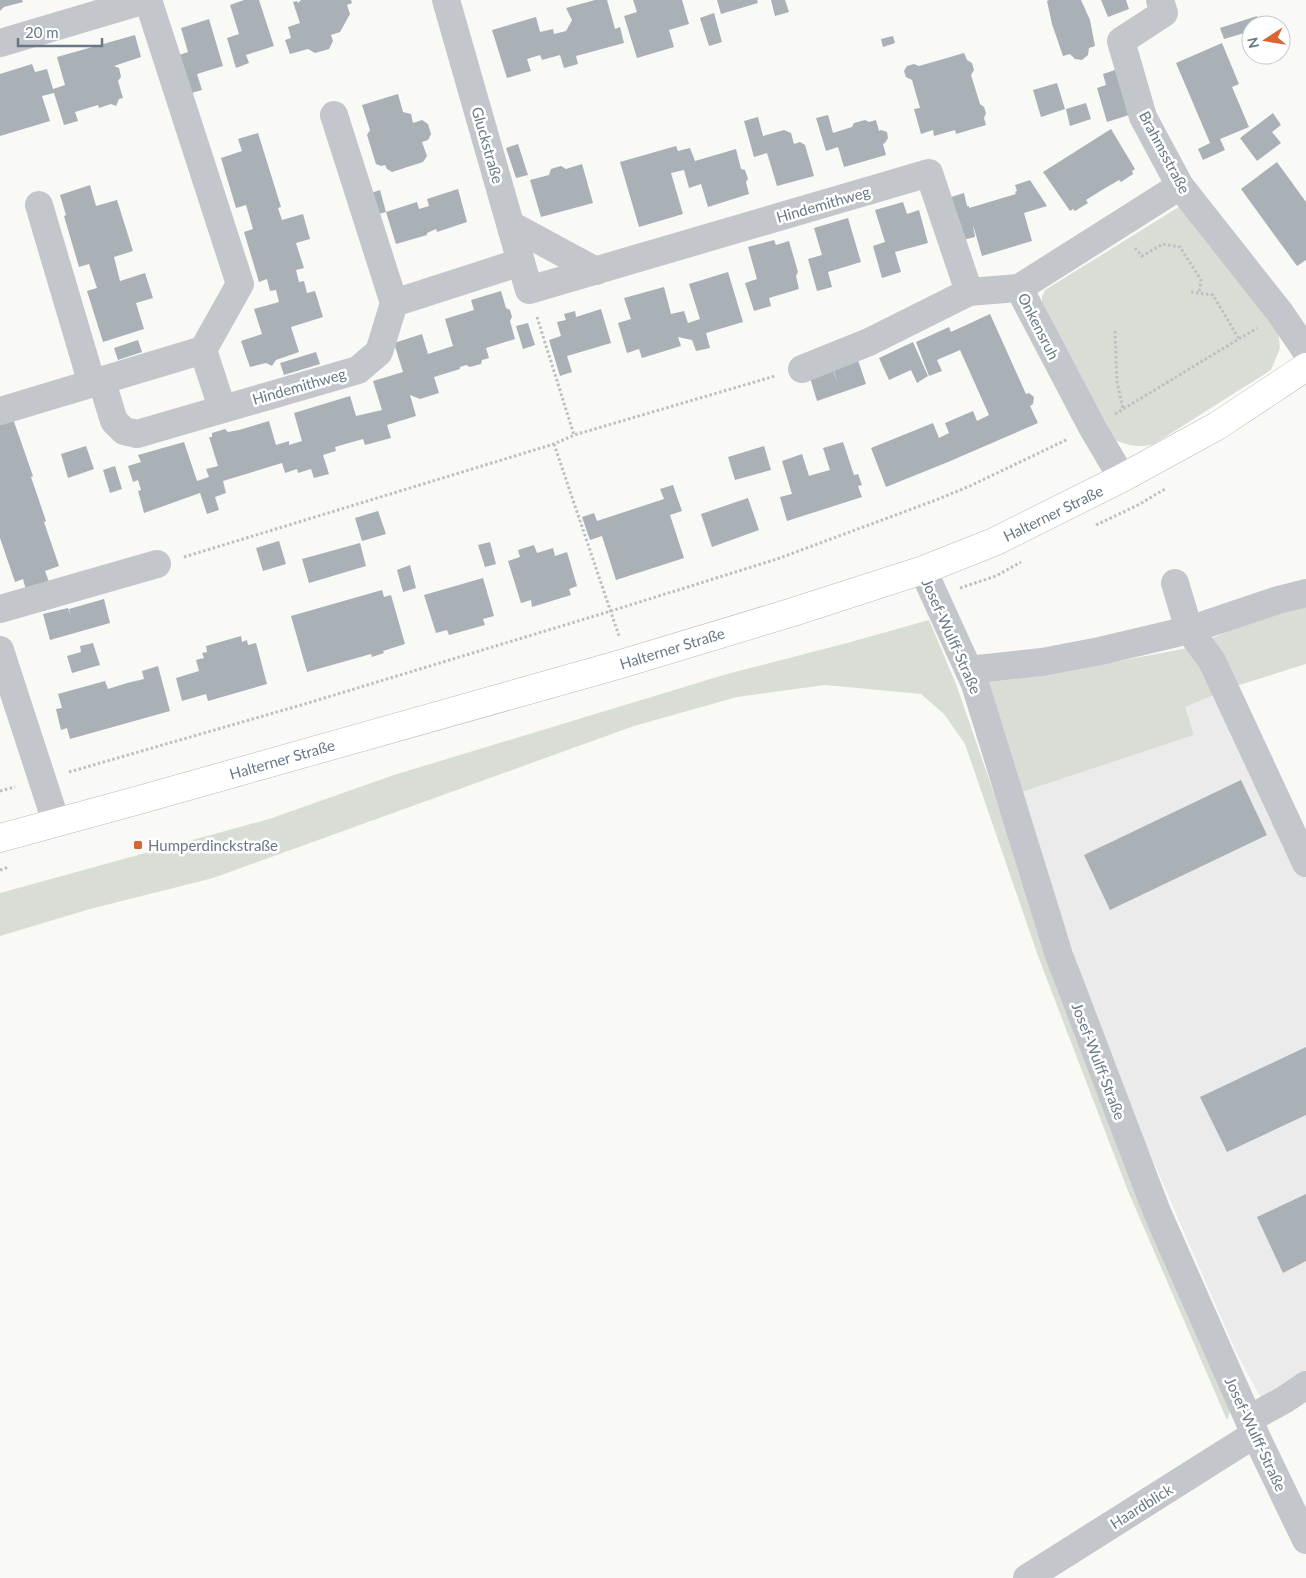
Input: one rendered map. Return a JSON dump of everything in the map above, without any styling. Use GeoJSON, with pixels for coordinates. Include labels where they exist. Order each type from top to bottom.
{"type":"FeatureCollection","features":[{"type":"Feature","properties":{"kind":"main road","name":"Halterner Straße"},"geometry":{"type":"LineString","coordinates":[[0,838],[628,662],[923,570],[994,542],[1122,478],[1217,426],[1306,367]]}},
{"type":"Feature","properties":{"kind":"street"},"geometry":{"type":"LineString","coordinates":[[0,43],[147,0],[240,284],[203,350],[0,411]]}},
{"type":"Feature","properties":{"kind":"street","name":"Brahmsstraße"},"geometry":{"type":"LineString","coordinates":[[1160,0],[1164,12],[1121,41],[1144,117],[1180,186],[1281,314],[1306,351]]}},
{"type":"Feature","properties":{"kind":"street","name":"Gluckstraße"},"geometry":{"type":"LineString","coordinates":[[450,1],[529,290]]}},
{"type":"Feature","properties":{"kind":"street"},"geometry":{"type":"LineString","coordinates":[[334,115],[394,303],[521,262]]}},
{"type":"Feature","properties":{"kind":"street","name":"Hindemithweg"},"geometry":{"type":"LineString","coordinates":[[529,290],[930,172],[969,292]]}},
{"type":"Feature","properties":{"kind":"street","name":"Onkensruh"},"geometry":{"type":"LineString","coordinates":[[1122,478],[1092,427],[1019,288],[1180,186]]}},
{"type":"Feature","properties":{"kind":"street","name":"Hindemithweg"},"geometry":{"type":"LineString","coordinates":[[39,206],[97,383],[114,421],[124,431],[137,434],[358,370],[379,352],[394,303]]}},
{"type":"Feature","properties":{"kind":"street"},"geometry":{"type":"LineString","coordinates":[[511,225],[596,271]]}},
{"type":"Feature","properties":{"kind":"street"},"geometry":{"type":"LineString","coordinates":[[802,368],[869,342],[969,292],[1019,288]]}},
{"type":"Feature","properties":{"kind":"street"},"geometry":{"type":"LineString","coordinates":[[203,350],[222,408]]}},
{"type":"Feature","properties":{"kind":"street"},"geometry":{"type":"LineString","coordinates":[[0,609],[157,564]]}},
{"type":"Feature","properties":{"kind":"street","name":"Josef-Wulff-Straße"},"geometry":{"type":"LineString","coordinates":[[923,570],[975,684],[1066,973],[1156,1212],[1252,1427],[1306,1540]]}},
{"type":"Feature","properties":{"kind":"street"},"geometry":{"type":"LineString","coordinates":[[1174,583],[1189,630],[1212,661],[1306,863]]}},
{"type":"Feature","properties":{"kind":"street"},"geometry":{"type":"LineString","coordinates":[[969,670],[1042,662],[1100,651],[1189,630],[1306,592]]}},
{"type":"Feature","properties":{"kind":"street"},"geometry":{"type":"LineString","coordinates":[[0,650],[56,822]]}},
{"type":"Feature","properties":{"kind":"street","name":"Haardblick"},"geometry":{"type":"LineString","coordinates":[[1027,1578],[1252,1427],[1284,1400],[1306,1386]]}},
{"type":"Feature","properties":{"kind":"path"},"geometry":{"type":"LineString","coordinates":[[1119,225],[1142,256],[1163,244],[1180,247],[1201,280],[1199,293]]}},
{"type":"Feature","properties":{"kind":"path"},"geometry":{"type":"LineString","coordinates":[[529,290],[574,435]]}},
{"type":"Feature","properties":{"kind":"path"},"geometry":{"type":"LineString","coordinates":[[1191,292],[1213,295],[1239,339]]}},
{"type":"Feature","properties":{"kind":"path"},"geometry":{"type":"LineString","coordinates":[[0,792],[308,703],[611,611],[777,559],[936,500],[970,486],[1092,427],[1281,314]]}},
{"type":"Feature","properties":{"kind":"path"},"geometry":{"type":"LineString","coordinates":[[1115,331],[1116,382],[1123,409]]}},
{"type":"Feature","properties":{"kind":"path"},"geometry":{"type":"LineString","coordinates":[[157,564],[554,444],[574,435],[802,368]]}},
{"type":"Feature","properties":{"kind":"path"},"geometry":{"type":"LineString","coordinates":[[554,444],[628,662]]}},
{"type":"Feature","properties":{"kind":"shaded area"},"geometry":{"type":"Polygon","coordinates":[[[1182,205],[1278,330],[1280,348],[1271,370],[1154,444],[1130,445],[1107,437],[1042,306],[1042,296],[1045,290],[1182,205]]]}},
{"type":"Feature","properties":{"kind":"shaded area"},"geometry":{"type":"Polygon","coordinates":[[[1306,602],[1306,664],[1233,687],[1185,707],[1194,735],[1019,793],[982,683],[1040,676],[1193,647],[1275,610],[1306,602]]]}},
{"type":"Feature","properties":{"kind":"shaded area"},"geometry":{"type":"Polygon","coordinates":[[[929,620],[956,684],[1053,963],[1232,1406],[1227,1420],[1128,1191],[1038,956],[965,744],[944,714],[921,694],[825,685],[737,697],[634,726],[213,878],[90,909],[0,936],[0,893],[269,819],[394,775],[727,674],[929,620]]]}},
{"type":"Feature","properties":{"kind":"shaded area"},"geometry":{"type":"Polygon","coordinates":[[[1233,687],[1306,841],[1306,1395],[1272,1419],[1236,1352],[1113,1068],[1019,793],[1194,735],[1184,707],[1233,687]]]}},
{"type":"Feature","properties":{"kind":"building"},"geometry":{"type":"Polygon","coordinates":[[[0,0],[22,0],[23,2],[4,7],[0,11],[0,0]]]}},
{"type":"Feature","properties":{"kind":"building"},"geometry":{"type":"Polygon","coordinates":[[[244,0],[259,0],[274,46],[246,55],[249,63],[236,68],[227,38],[239,34],[230,5],[244,0]]]}},
{"type":"Feature","properties":{"kind":"building"},"geometry":{"type":"Polygon","coordinates":[[[301,0],[351,0],[352,3],[347,5],[350,14],[340,32],[331,35],[333,41],[329,49],[315,53],[308,49],[290,54],[285,40],[291,38],[288,27],[300,23],[293,2],[297,1],[298,3],[301,0]]]}},
{"type":"Feature","properties":{"kind":"building"},"geometry":{"type":"Polygon","coordinates":[[[595,0],[607,0],[615,29],[620,27],[624,43],[576,56],[578,64],[564,68],[560,55],[542,60],[540,55],[527,59],[531,71],[507,78],[492,30],[536,17],[540,32],[553,29],[554,34],[566,31],[572,20],[566,8],[595,0]]]}},
{"type":"Feature","properties":{"kind":"building"},"geometry":{"type":"Polygon","coordinates":[[[633,0],[682,0],[689,24],[669,30],[674,47],[637,58],[624,16],[637,12],[633,0]]]}},
{"type":"Feature","properties":{"kind":"building"},"geometry":{"type":"Polygon","coordinates":[[[717,0],[757,0],[758,3],[721,14],[717,0]]]}},
{"type":"Feature","properties":{"kind":"building"},"geometry":{"type":"Polygon","coordinates":[[[771,0],[785,0],[789,12],[775,16],[771,0]]]}},
{"type":"Feature","properties":{"kind":"building"},"geometry":{"type":"Polygon","coordinates":[[[1081,0],[1090,20],[1095,46],[1089,48],[1088,55],[1082,60],[1075,59],[1070,54],[1063,56],[1052,24],[1047,1],[1081,0]]]}},
{"type":"Feature","properties":{"kind":"building"},"geometry":{"type":"Polygon","coordinates":[[[1101,0],[1126,0],[1129,9],[1108,17],[1101,0]]]}},
{"type":"Feature","properties":{"kind":"building"},"geometry":{"type":"Polygon","coordinates":[[[714,13],[722,42],[709,46],[700,18],[714,13]]]}},
{"type":"Feature","properties":{"kind":"building"},"geometry":{"type":"Polygon","coordinates":[[[209,19],[223,66],[197,74],[202,90],[188,94],[176,56],[188,52],[181,28],[209,19]]]}},
{"type":"Feature","properties":{"kind":"building"},"geometry":{"type":"Polygon","coordinates":[[[1241,21],[1241,34],[1224,39],[1220,28],[1241,21]]]}},
{"type":"Feature","properties":{"kind":"building"},"geometry":{"type":"Polygon","coordinates":[[[135,35],[141,57],[114,66],[119,68],[121,77],[118,81],[123,98],[119,99],[116,106],[111,104],[99,108],[98,105],[75,112],[78,121],[64,125],[54,93],[42,96],[50,121],[0,136],[0,74],[32,64],[35,72],[47,69],[53,89],[65,85],[57,57],[135,35]]]}},
{"type":"Feature","properties":{"kind":"building"},"geometry":{"type":"Polygon","coordinates":[[[893,36],[895,43],[883,47],[881,39],[893,36]]]}},
{"type":"Feature","properties":{"kind":"building"},"geometry":{"type":"Polygon","coordinates":[[[1222,43],[1239,84],[1232,87],[1249,127],[1220,139],[1225,150],[1203,160],[1198,149],[1210,143],[1176,63],[1222,43]]]}},
{"type":"Feature","properties":{"kind":"building"},"geometry":{"type":"Polygon","coordinates":[[[964,53],[967,60],[972,63],[974,70],[971,75],[980,104],[984,107],[986,113],[984,118],[986,125],[956,134],[955,130],[934,136],[933,130],[921,134],[914,109],[920,108],[912,80],[906,77],[904,71],[907,66],[914,64],[919,66],[964,53]]]}},
{"type":"Feature","properties":{"kind":"building"},"geometry":{"type":"Polygon","coordinates":[[[1115,70],[1129,115],[1107,122],[1097,88],[1106,85],[1103,74],[1115,70]]]}},
{"type":"Feature","properties":{"kind":"building"},"geometry":{"type":"Polygon","coordinates":[[[1057,83],[1065,109],[1041,117],[1033,90],[1057,83]]]}},
{"type":"Feature","properties":{"kind":"building"},"geometry":{"type":"Polygon","coordinates":[[[398,94],[403,112],[411,114],[413,123],[422,120],[428,124],[431,134],[428,140],[422,142],[427,156],[423,162],[392,172],[385,165],[376,164],[367,135],[370,130],[362,105],[398,94]]]}},
{"type":"Feature","properties":{"kind":"building"},"geometry":{"type":"Polygon","coordinates":[[[1086,103],[1091,119],[1070,126],[1066,109],[1086,103]]]}},
{"type":"Feature","properties":{"kind":"building"},"geometry":{"type":"Polygon","coordinates":[[[1273,113],[1281,125],[1272,132],[1281,143],[1257,161],[1240,138],[1273,113]]]}},
{"type":"Feature","properties":{"kind":"building"},"geometry":{"type":"Polygon","coordinates":[[[828,115],[833,133],[852,127],[854,123],[876,120],[879,131],[887,132],[888,138],[883,144],[886,155],[844,167],[838,147],[826,151],[816,118],[828,115]]]}},
{"type":"Feature","properties":{"kind":"building"},"geometry":{"type":"Polygon","coordinates":[[[758,117],[763,136],[784,130],[791,133],[794,144],[800,142],[805,145],[814,176],[777,186],[767,153],[754,157],[744,121],[758,117]]]}},
{"type":"Feature","properties":{"kind":"building"},"geometry":{"type":"Polygon","coordinates":[[[1111,129],[1135,169],[1132,171],[1133,174],[1121,182],[1119,180],[1086,200],[1088,203],[1075,211],[1073,209],[1070,211],[1043,172],[1111,129]]]}},
{"type":"Feature","properties":{"kind":"building"},"geometry":{"type":"Polygon","coordinates":[[[258,133],[281,207],[278,208],[282,220],[303,214],[310,239],[296,243],[304,268],[296,270],[299,282],[304,281],[307,293],[315,291],[323,317],[291,327],[299,352],[276,360],[272,366],[266,363],[250,367],[241,341],[262,334],[254,309],[279,302],[276,290],[270,291],[267,279],[259,282],[244,232],[253,229],[246,205],[236,208],[221,158],[242,151],[238,139],[258,133]]]}},
{"type":"Feature","properties":{"kind":"building"},"geometry":{"type":"Polygon","coordinates":[[[518,144],[528,175],[516,178],[506,148],[518,144]]]}},
{"type":"Feature","properties":{"kind":"building"},"geometry":{"type":"Polygon","coordinates":[[[676,146],[678,151],[690,148],[695,161],[736,149],[741,169],[745,170],[748,179],[746,182],[749,194],[708,207],[701,184],[689,188],[684,170],[671,173],[683,214],[639,227],[620,162],[676,146]]]}},
{"type":"Feature","properties":{"kind":"building"},"geometry":{"type":"Polygon","coordinates":[[[1277,162],[1306,202],[1306,260],[1297,266],[1241,189],[1277,162]]]}},
{"type":"Feature","properties":{"kind":"building"},"geometry":{"type":"Polygon","coordinates":[[[582,164],[593,203],[541,217],[530,180],[549,175],[551,169],[561,166],[566,169],[582,164]]]}},
{"type":"Feature","properties":{"kind":"building"},"geometry":{"type":"Polygon","coordinates":[[[1030,180],[1047,206],[1024,213],[1032,241],[982,256],[973,225],[975,237],[959,241],[948,198],[964,193],[969,208],[1016,194],[1015,185],[1030,180]]]}},
{"type":"Feature","properties":{"kind":"building"},"geometry":{"type":"Polygon","coordinates":[[[90,185],[96,206],[117,200],[133,251],[114,257],[120,281],[145,273],[153,298],[136,303],[144,329],[103,342],[87,291],[97,288],[89,264],[79,267],[60,195],[90,185]]]}},
{"type":"Feature","properties":{"kind":"building"},"geometry":{"type":"Polygon","coordinates":[[[458,189],[467,222],[437,232],[436,229],[427,233],[427,235],[396,244],[386,212],[417,202],[419,209],[429,206],[427,199],[458,189]]]}},
{"type":"Feature","properties":{"kind":"building"},"geometry":{"type":"Polygon","coordinates":[[[380,190],[386,212],[375,215],[368,194],[380,190]]]}},
{"type":"Feature","properties":{"kind":"building"},"geometry":{"type":"Polygon","coordinates":[[[903,202],[907,214],[919,210],[928,243],[895,252],[901,272],[882,278],[873,246],[885,242],[875,210],[903,202]]]}},
{"type":"Feature","properties":{"kind":"building"},"geometry":{"type":"Polygon","coordinates":[[[848,218],[861,262],[828,272],[832,287],[817,291],[808,259],[822,255],[814,228],[848,218]]]}},
{"type":"Feature","properties":{"kind":"building"},"geometry":{"type":"Polygon","coordinates":[[[774,240],[776,245],[789,241],[798,272],[796,276],[799,289],[769,298],[771,306],[754,311],[745,283],[757,279],[748,247],[774,240]]]}},
{"type":"Feature","properties":{"kind":"building"},"geometry":{"type":"Polygon","coordinates":[[[728,272],[743,322],[706,333],[710,348],[696,351],[692,340],[678,337],[681,346],[642,358],[639,349],[627,353],[618,323],[631,319],[624,298],[664,287],[671,314],[684,311],[688,323],[700,319],[689,284],[728,272]]]}},
{"type":"Feature","properties":{"kind":"building"},"geometry":{"type":"Polygon","coordinates":[[[501,291],[506,308],[510,310],[512,317],[510,321],[515,339],[486,348],[489,358],[482,360],[481,364],[470,367],[466,365],[460,367],[460,369],[434,377],[439,393],[420,399],[410,395],[416,416],[387,425],[391,438],[365,445],[363,439],[335,447],[336,451],[323,455],[329,474],[314,478],[311,469],[298,473],[297,469],[285,473],[282,463],[223,481],[226,493],[215,497],[219,510],[207,514],[200,493],[144,513],[138,491],[141,490],[138,480],[133,482],[128,466],[141,462],[138,455],[184,442],[197,481],[209,477],[206,469],[218,466],[209,437],[212,437],[212,433],[225,429],[228,432],[239,430],[269,421],[276,445],[289,441],[289,445],[302,441],[294,413],[350,396],[356,416],[382,410],[373,381],[403,372],[394,343],[422,334],[428,354],[453,346],[445,319],[474,310],[471,300],[501,291]]]}},
{"type":"Feature","properties":{"kind":"building"},"geometry":{"type":"Polygon","coordinates":[[[601,309],[611,343],[567,356],[572,372],[560,376],[549,340],[561,336],[557,322],[566,320],[564,314],[575,311],[576,317],[601,309]]]}},
{"type":"Feature","properties":{"kind":"building"},"geometry":{"type":"Polygon","coordinates":[[[990,314],[1026,394],[1029,393],[1034,397],[1033,404],[1030,406],[1038,423],[886,487],[871,448],[933,423],[939,438],[949,433],[945,423],[973,411],[977,421],[989,415],[960,350],[937,360],[942,371],[929,376],[916,342],[949,327],[951,332],[990,314]]]}},
{"type":"Feature","properties":{"kind":"building"},"geometry":{"type":"Polygon","coordinates":[[[528,323],[535,345],[523,349],[516,326],[528,323]]]}},
{"type":"Feature","properties":{"kind":"building"},"geometry":{"type":"Polygon","coordinates":[[[138,340],[142,352],[118,360],[114,348],[138,340]]]}},
{"type":"Feature","properties":{"kind":"building"},"geometry":{"type":"Polygon","coordinates":[[[913,342],[928,376],[917,383],[911,370],[889,380],[879,358],[913,342]]]}},
{"type":"Feature","properties":{"kind":"building"},"geometry":{"type":"Polygon","coordinates":[[[316,352],[320,364],[284,375],[280,363],[316,352]]]}},
{"type":"Feature","properties":{"kind":"building"},"geometry":{"type":"Polygon","coordinates":[[[856,354],[866,384],[817,401],[810,378],[833,370],[838,384],[831,362],[856,354]]]}},
{"type":"Feature","properties":{"kind":"building"},"geometry":{"type":"Polygon","coordinates":[[[13,419],[33,476],[31,477],[46,521],[44,522],[59,566],[45,571],[49,582],[26,590],[23,579],[15,582],[0,538],[0,424],[13,419]]]}},
{"type":"Feature","properties":{"kind":"building"},"geometry":{"type":"Polygon","coordinates":[[[843,442],[854,475],[858,474],[862,485],[858,486],[862,497],[787,521],[780,497],[792,494],[782,461],[802,454],[809,476],[830,470],[823,448],[843,442]]]}},
{"type":"Feature","properties":{"kind":"building"},"geometry":{"type":"Polygon","coordinates":[[[86,446],[94,469],[68,478],[61,454],[86,446]]]}},
{"type":"Feature","properties":{"kind":"building"},"geometry":{"type":"Polygon","coordinates":[[[764,446],[771,470],[735,480],[728,457],[764,446]]]}},
{"type":"Feature","properties":{"kind":"building"},"geometry":{"type":"Polygon","coordinates":[[[115,466],[122,489],[110,493],[103,470],[115,466]]]}},
{"type":"Feature","properties":{"kind":"building"},"geometry":{"type":"Polygon","coordinates":[[[673,485],[682,511],[670,515],[684,558],[616,580],[602,536],[590,540],[582,517],[594,513],[597,521],[664,499],[660,489],[673,485]]]}},
{"type":"Feature","properties":{"kind":"building"},"geometry":{"type":"Polygon","coordinates":[[[748,498],[759,530],[712,547],[701,514],[748,498]]]}},
{"type":"Feature","properties":{"kind":"building"},"geometry":{"type":"Polygon","coordinates":[[[378,511],[386,534],[362,541],[355,518],[378,511]]]}},
{"type":"Feature","properties":{"kind":"building"},"geometry":{"type":"Polygon","coordinates":[[[279,541],[286,564],[263,571],[256,548],[279,541]]]}},
{"type":"Feature","properties":{"kind":"building"},"geometry":{"type":"Polygon","coordinates":[[[490,542],[496,564],[485,567],[478,545],[490,542]]]}},
{"type":"Feature","properties":{"kind":"building"},"geometry":{"type":"Polygon","coordinates":[[[360,543],[366,566],[309,583],[302,559],[360,543]]]}},
{"type":"Feature","properties":{"kind":"building"},"geometry":{"type":"Polygon","coordinates":[[[534,545],[537,553],[553,548],[555,556],[567,552],[577,586],[569,589],[571,595],[532,607],[531,600],[521,603],[508,561],[520,557],[518,550],[534,545]]]}},
{"type":"Feature","properties":{"kind":"building"},"geometry":{"type":"Polygon","coordinates":[[[410,565],[416,588],[403,592],[397,570],[410,565]]]}},
{"type":"Feature","properties":{"kind":"building"},"geometry":{"type":"Polygon","coordinates":[[[483,578],[494,616],[483,619],[485,625],[449,635],[447,630],[436,633],[424,595],[483,578]]]}},
{"type":"Feature","properties":{"kind":"building"},"geometry":{"type":"Polygon","coordinates":[[[382,590],[384,597],[391,595],[405,644],[383,651],[384,653],[372,657],[371,654],[307,672],[291,616],[382,590]]]}},
{"type":"Feature","properties":{"kind":"building"},"geometry":{"type":"Polygon","coordinates":[[[104,599],[110,623],[50,640],[43,614],[68,608],[71,617],[69,609],[104,599]]]}},
{"type":"Feature","properties":{"kind":"building"},"geometry":{"type":"Polygon","coordinates":[[[241,636],[242,642],[247,640],[248,645],[256,643],[267,684],[208,701],[206,694],[182,701],[176,678],[199,671],[196,660],[204,658],[202,653],[207,652],[206,646],[241,636]]]}},
{"type":"Feature","properties":{"kind":"building"},"geometry":{"type":"Polygon","coordinates":[[[93,643],[100,665],[72,673],[67,656],[81,652],[80,646],[93,643]]]}},
{"type":"Feature","properties":{"kind":"building"},"geometry":{"type":"Polygon","coordinates":[[[158,666],[170,711],[70,739],[67,728],[61,730],[56,709],[62,708],[58,694],[105,681],[108,689],[144,679],[142,671],[158,666]]]}},
{"type":"Feature","properties":{"kind":"building"},"geometry":{"type":"Polygon","coordinates":[[[1241,780],[1267,835],[1110,910],[1084,855],[1241,780]]]}},
{"type":"Feature","properties":{"kind":"building"},"geometry":{"type":"Polygon","coordinates":[[[1306,1047],[1306,1115],[1227,1152],[1200,1097],[1306,1047]]]}},
{"type":"Feature","properties":{"kind":"building"},"geometry":{"type":"Polygon","coordinates":[[[1306,1194],[1306,1261],[1283,1273],[1257,1217],[1306,1194]]]}},
{"type":"Feature","properties":{"kind":"place","name":"Humperdinckstraße"},"geometry":{"type":"Point","coordinates":[138,845]}}]}
